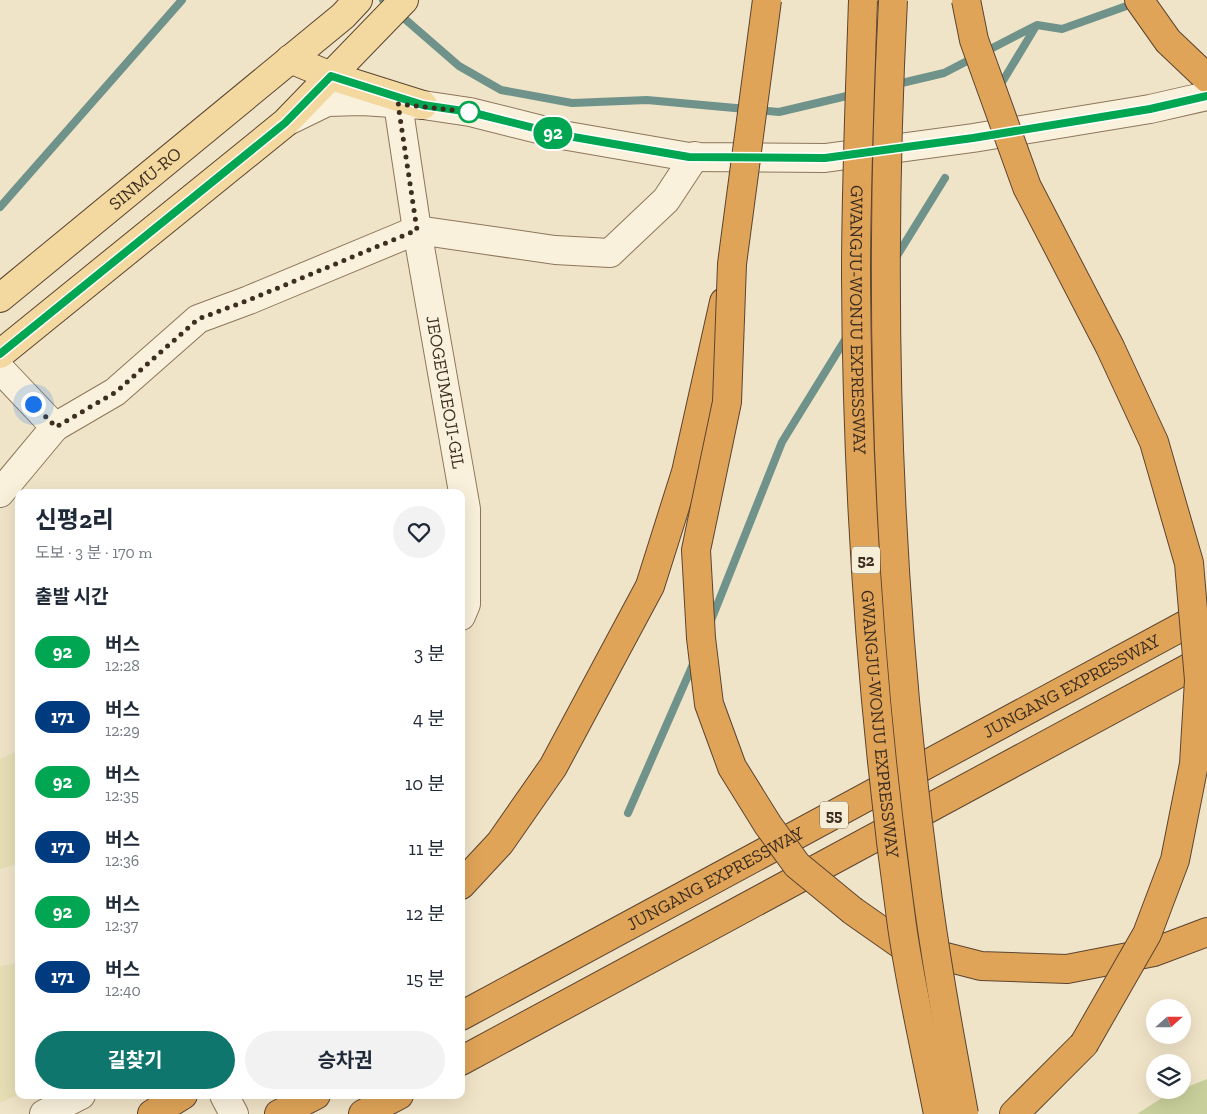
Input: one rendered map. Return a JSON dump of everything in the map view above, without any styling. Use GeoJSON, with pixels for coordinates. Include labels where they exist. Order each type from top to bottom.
{"type":"FeatureCollection","features":[{"type":"Feature","properties":{"kind":"highway"},"geometry":{"type":"LineString","coordinates":[[465,881],[500,843],[553,767],[650,586],[686,472],[732,264],[766,0]]}},
{"type":"Feature","properties":{"kind":"highway","name":"GWANGJU-WONJU EXPRESSWAY"},"geometry":{"type":"LineString","coordinates":[[863,0],[856,276],[860,434],[868,612],[882,765],[902,930],[938,1114]]}},
{"type":"Feature","properties":{"kind":"highway","name":"GWANGJU-WONJU EXPRESSWAY"},"geometry":{"type":"LineString","coordinates":[[893,0],[887,178],[887,291],[889,409],[898,612],[924,870],[964,1114]]}},
{"type":"Feature","properties":{"kind":"highway"},"geometry":{"type":"LineString","coordinates":[[966,0],[974,40],[1027,187],[1110,347],[1154,442],[1190,563],[1199,680],[1194,764],[1175,860],[1147,934],[1084,1044],[1014,1114]]}},
{"type":"Feature","properties":{"kind":"highway"},"geometry":{"type":"LineString","coordinates":[[1139,0],[1168,41],[1207,78]]}},
{"type":"Feature","properties":{"kind":"highway"},"geometry":{"type":"LineString","coordinates":[[732,264],[727,402],[696,550],[701,638],[709,704],[732,767],[768,825],[797,865],[853,911],[903,946],[981,966],[1067,969],[1154,952],[1207,932]]}},
{"type":"Feature","properties":{"kind":"highway","name":"JUNGANG EXPRESSWAY"},"geometry":{"type":"LineString","coordinates":[[465,1014],[1207,613]]}},
{"type":"Feature","properties":{"kind":"highway","name":"55"},"geometry":{"type":"LineString","coordinates":[[465,1059],[1207,658]]}},
{"type":"Feature","properties":{"kind":"highway"},"geometry":{"type":"LineString","coordinates":[[152,1114],[177,1099]]}},
{"type":"Feature","properties":{"kind":"highway"},"geometry":{"type":"LineString","coordinates":[[279,1114],[308,1099]]}},
{"type":"Feature","properties":{"kind":"highway"},"geometry":{"type":"LineString","coordinates":[[363,1114],[391,1099]]}},
{"type":"Feature","properties":{"kind":"main road"},"geometry":{"type":"LineString","coordinates":[[0,354],[285,123],[404,0]]}},
{"type":"Feature","properties":{"kind":"main road","name":"SINMU-RO"},"geometry":{"type":"LineString","coordinates":[[0,298],[350,8]]}},
{"type":"Feature","properties":{"kind":"main road"},"geometry":{"type":"LineString","coordinates":[[368,38],[372,74],[410,104]]}},
{"type":"Feature","properties":{"kind":"main road"},"geometry":{"type":"LineString","coordinates":[[290,59],[331,76],[410,104]]}},
{"type":"Feature","properties":{"kind":"street"},"geometry":{"type":"LineString","coordinates":[[285,123],[328,102],[410,104],[470,112],[562,135],[695,156],[825,158],[973,138],[1150,109],[1207,96]]}},
{"type":"Feature","properties":{"kind":"street","name":"JEOGEUMEOJI-GIL"},"geometry":{"type":"LineString","coordinates":[[410,104],[417,230],[462,489]]}},
{"type":"Feature","properties":{"kind":"street"},"geometry":{"type":"LineString","coordinates":[[0,493],[56,427],[116,392],[198,319],[249,300],[417,230],[555,250],[610,253],[666,200],[695,156]]}},
{"type":"Feature","properties":{"kind":"street"},"geometry":{"type":"LineString","coordinates":[[0,369],[56,427]]}},
{"type":"Feature","properties":{"kind":"street","name":"JEOGEUMEOJI-GIL"},"geometry":{"type":"LineString","coordinates":[[465,504],[465,606]]}},
{"type":"Feature","properties":{"kind":"street"},"geometry":{"type":"LineString","coordinates":[[44,1114],[73,1099]]}},
{"type":"Feature","properties":{"kind":"street"},"geometry":{"type":"LineString","coordinates":[[226,1099],[234,1114]]}},
{"type":"Feature","properties":{"kind":"shaded area"},"geometry":{"type":"Polygon","coordinates":[[[15,752],[15,864],[0,869],[0,759],[15,752]]]}},
{"type":"Feature","properties":{"kind":"shaded area"},"geometry":{"type":"Polygon","coordinates":[[[15,964],[15,1096],[0,1103],[0,966],[15,964]]]}},
{"type":"Feature","properties":{"kind":"green space"},"geometry":{"type":"Polygon","coordinates":[[[1207,1079],[1207,1114],[1137,1114],[1160,1099],[1191,1099],[1191,1085],[1207,1079]]]}},
{"type":"Feature","properties":{"kind":"waterway"},"geometry":{"type":"LineString","coordinates":[[0,207],[182,0]]}},
{"type":"Feature","properties":{"kind":"waterway"},"geometry":{"type":"LineString","coordinates":[[383,0],[459,66],[501,90],[572,103],[647,100],[779,112],[944,73],[1037,25],[1062,29],[1135,3]]}},
{"type":"Feature","properties":{"kind":"waterway"},"geometry":{"type":"LineString","coordinates":[[998,89],[1036,26]]}},
{"type":"Feature","properties":{"kind":"waterway"},"geometry":{"type":"LineString","coordinates":[[895,259],[945,178]]}},
{"type":"Feature","properties":{"kind":"waterway"},"geometry":{"type":"LineString","coordinates":[[710,623],[782,442],[848,335]]}},
{"type":"Feature","properties":{"kind":"waterway"},"geometry":{"type":"LineString","coordinates":[[628,813],[694,662]]}},
{"type":"Feature","properties":{"kind":"bus line","name":"92"},"geometry":{"type":"LineString","coordinates":[[0,354],[285,123],[331,76],[423,105],[470,112],[562,135],[689,157],[825,158],[973,138],[1150,109],[1207,96]]}},
{"type":"Feature","properties":{"kind":"route"},"geometry":{"type":"LineString","coordinates":[[33,404],[56,427],[116,392],[153,357],[198,319],[249,300],[417,230],[398,104],[423,105],[469,112]]}}]}
